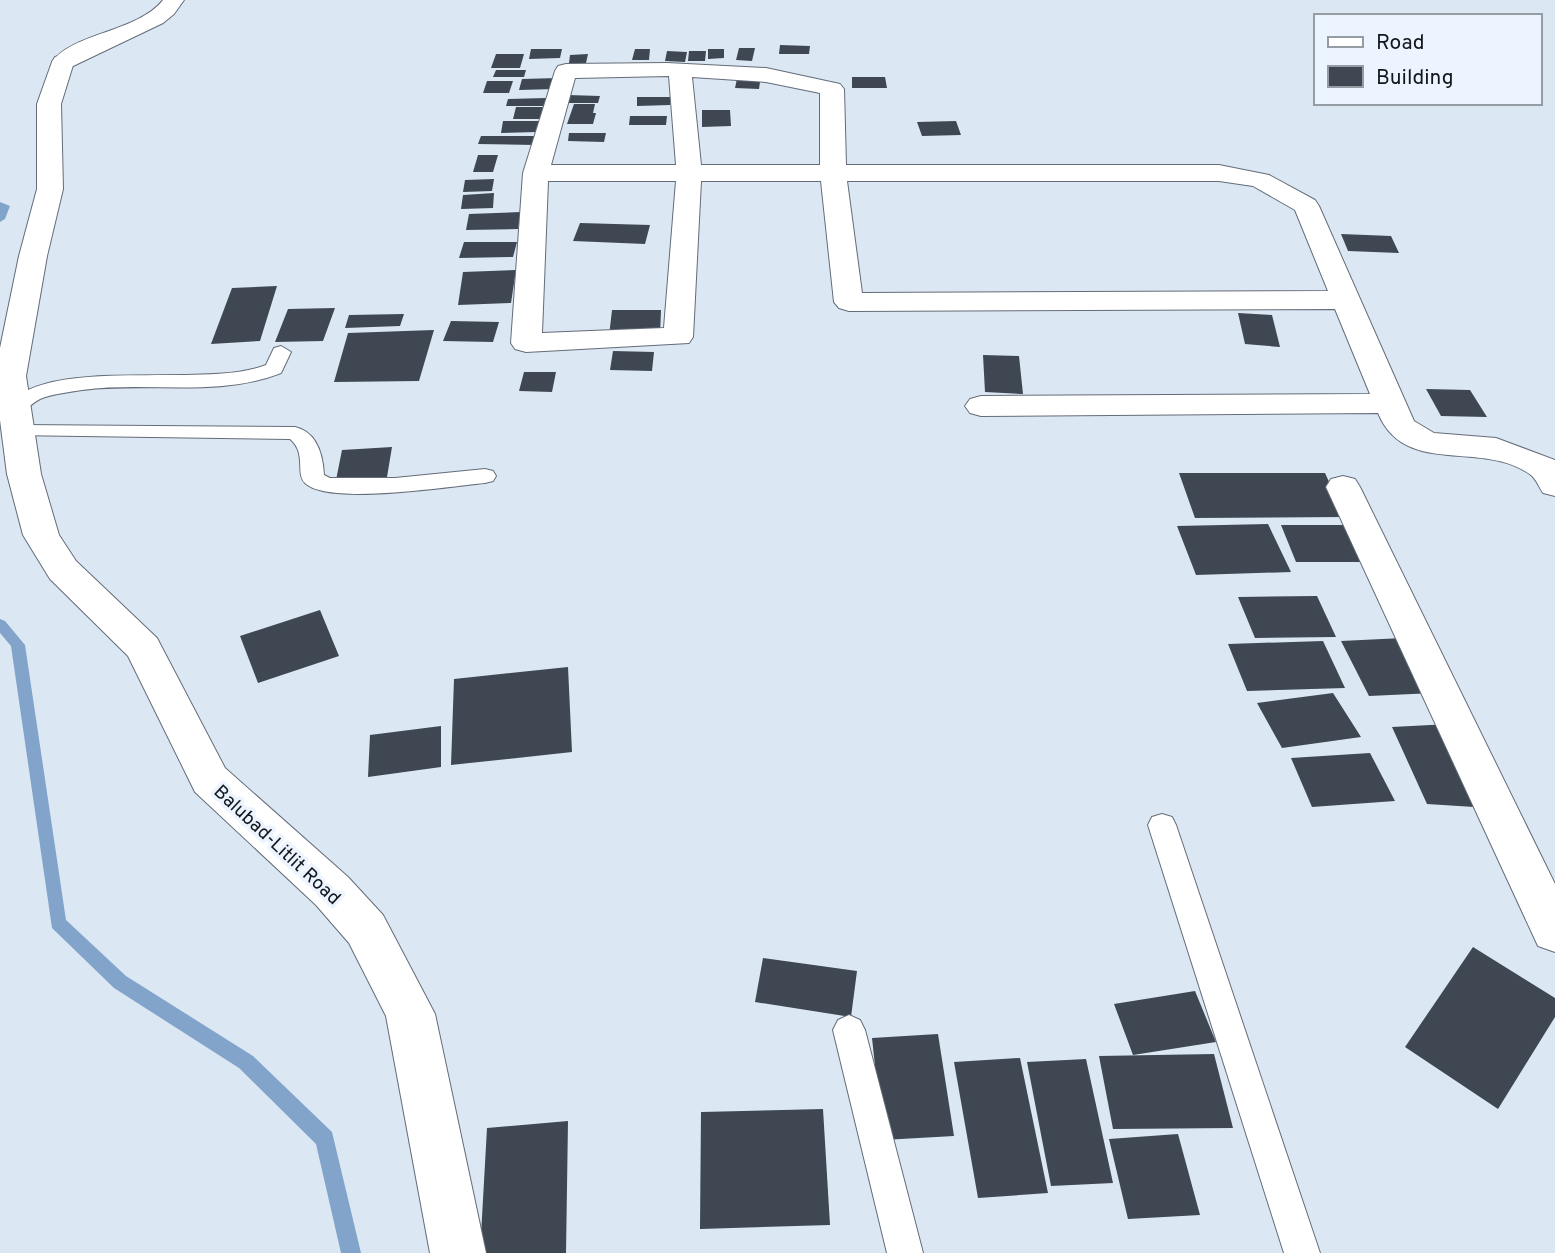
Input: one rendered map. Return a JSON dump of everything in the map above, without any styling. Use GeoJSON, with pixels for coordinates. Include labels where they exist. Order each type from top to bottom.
{"type":"FeatureCollection","features":[{"type":"Feature","properties":{"kind":"street","name":"Balubad-Litlit Road"},"geometry":{"type":"LineString","coordinates":[[174,0],[169,10],[154,20],[86,47],[63,62],[50,104],[50,189],[33,256],[10,376],[24,474],[41,535],[63,570],[143,648],[210,780],[332,891],[366,929],[389,970],[410,1014],[458,1253]]}},
{"type":"Feature","properties":{"kind":"street"},"geometry":{"type":"LineString","coordinates":[[680,69],[689,173],[678,337],[526,344],[536,173],[566,71],[680,69],[725,69],[783,76],[832,89],[833,173],[849,302],[1345,300]]}},
{"type":"Feature","properties":{"kind":"street"},"geometry":{"type":"LineString","coordinates":[[536,173],[1219,173],[1260,180],[1306,206],[1400,427],[1426,443],[1496,448],[1544,468],[1555,485]]}},
{"type":"Feature","properties":{"kind":"street"},"geometry":{"type":"LineString","coordinates":[[981,406],[1390,403]]}},
{"type":"Feature","properties":{"kind":"street"},"geometry":{"type":"LineString","coordinates":[[1343,487],[1555,932]]}},
{"type":"Feature","properties":{"kind":"lane"},"geometry":{"type":"LineString","coordinates":[[16,420],[34,394],[80,384],[130,380],[221,382],[254,377],[274,369],[281,352]]}},
{"type":"Feature","properties":{"kind":"lane"},"geometry":{"type":"LineString","coordinates":[[16,420],[295,433],[307,441],[313,457],[313,480],[319,484],[335,486],[362,487],[485,476]]}},
{"type":"Feature","properties":{"kind":"lane"},"geometry":{"type":"LineString","coordinates":[[1162,825],[1301,1253]]}},
{"type":"Feature","properties":{"kind":"lane"},"geometry":{"type":"LineString","coordinates":[[849,1030],[905,1253]]}},
{"type":"Feature","properties":{"kind":"building"},"geometry":{"type":"Polygon","coordinates":[[[780,45],[810,46],[809,54],[779,54],[780,45]]]}},
{"type":"Feature","properties":{"kind":"building"},"geometry":{"type":"Polygon","coordinates":[[[739,48],[755,48],[752,61],[736,60],[739,48]]]}},
{"type":"Feature","properties":{"kind":"building"},"geometry":{"type":"Polygon","coordinates":[[[531,49],[562,49],[560,58],[529,59],[531,49]]]}},
{"type":"Feature","properties":{"kind":"building"},"geometry":{"type":"Polygon","coordinates":[[[635,49],[650,49],[649,60],[632,60],[635,49]]]}},
{"type":"Feature","properties":{"kind":"building"},"geometry":{"type":"Polygon","coordinates":[[[708,49],[724,49],[724,58],[708,59],[708,49]]]}},
{"type":"Feature","properties":{"kind":"building"},"geometry":{"type":"Polygon","coordinates":[[[667,51],[687,52],[685,62],[665,61],[667,51]]]}},
{"type":"Feature","properties":{"kind":"building"},"geometry":{"type":"Polygon","coordinates":[[[689,51],[706,51],[705,61],[688,61],[689,51]]]}},
{"type":"Feature","properties":{"kind":"building"},"geometry":{"type":"Polygon","coordinates":[[[496,54],[524,54],[520,68],[491,68],[496,54]]]}},
{"type":"Feature","properties":{"kind":"building"},"geometry":{"type":"Polygon","coordinates":[[[588,54],[586,63],[569,63],[570,55],[588,54]]]}},
{"type":"Feature","properties":{"kind":"building"},"geometry":{"type":"Polygon","coordinates":[[[496,70],[526,70],[524,77],[493,77],[496,70]]]}},
{"type":"Feature","properties":{"kind":"building"},"geometry":{"type":"Polygon","coordinates":[[[738,74],[761,75],[759,89],[735,88],[738,74]]]}},
{"type":"Feature","properties":{"kind":"building"},"geometry":{"type":"Polygon","coordinates":[[[852,77],[885,77],[887,88],[852,88],[852,77]]]}},
{"type":"Feature","properties":{"kind":"building"},"geometry":{"type":"Polygon","coordinates":[[[558,78],[555,89],[519,90],[522,79],[558,78]]]}},
{"type":"Feature","properties":{"kind":"building"},"geometry":{"type":"Polygon","coordinates":[[[487,81],[513,81],[509,93],[483,93],[487,81]]]}},
{"type":"Feature","properties":{"kind":"building"},"geometry":{"type":"Polygon","coordinates":[[[568,95],[600,96],[598,103],[566,103],[568,95]]]}},
{"type":"Feature","properties":{"kind":"building"},"geometry":{"type":"Polygon","coordinates":[[[637,97],[670,97],[670,105],[637,106],[637,97]]]}},
{"type":"Feature","properties":{"kind":"building"},"geometry":{"type":"Polygon","coordinates":[[[546,98],[545,106],[506,106],[508,99],[546,98]]]}},
{"type":"Feature","properties":{"kind":"building"},"geometry":{"type":"Polygon","coordinates":[[[574,104],[595,104],[593,124],[567,124],[574,104]]]}},
{"type":"Feature","properties":{"kind":"building"},"geometry":{"type":"Polygon","coordinates":[[[516,107],[543,107],[540,119],[513,119],[516,107]]]}},
{"type":"Feature","properties":{"kind":"building"},"geometry":{"type":"Polygon","coordinates":[[[702,110],[730,110],[731,126],[702,127],[702,110]]]}},
{"type":"Feature","properties":{"kind":"building"},"geometry":{"type":"Polygon","coordinates":[[[630,116],[667,116],[666,125],[629,125],[630,116]]]}},
{"type":"Feature","properties":{"kind":"building"},"geometry":{"type":"Polygon","coordinates":[[[503,121],[540,121],[538,132],[501,133],[503,121]]]}},
{"type":"Feature","properties":{"kind":"building"},"geometry":{"type":"Polygon","coordinates":[[[956,121],[961,135],[922,136],[917,122],[956,121]]]}},
{"type":"Feature","properties":{"kind":"building"},"geometry":{"type":"Polygon","coordinates":[[[569,133],[606,133],[604,142],[568,141],[569,133]]]}},
{"type":"Feature","properties":{"kind":"building"},"geometry":{"type":"Polygon","coordinates":[[[481,136],[539,136],[536,145],[478,144],[481,136]]]}},
{"type":"Feature","properties":{"kind":"building"},"geometry":{"type":"Polygon","coordinates":[[[478,155],[498,155],[493,172],[473,172],[478,155]]]}},
{"type":"Feature","properties":{"kind":"building"},"geometry":{"type":"Polygon","coordinates":[[[494,179],[492,191],[463,192],[465,180],[494,179]]]}},
{"type":"Feature","properties":{"kind":"building"},"geometry":{"type":"Polygon","coordinates":[[[494,193],[493,208],[461,209],[463,195],[494,193]]]}},
{"type":"Feature","properties":{"kind":"building"},"geometry":{"type":"Polygon","coordinates":[[[521,212],[518,229],[466,230],[469,214],[521,212]]]}},
{"type":"Feature","properties":{"kind":"building"},"geometry":{"type":"Polygon","coordinates":[[[580,223],[650,225],[645,244],[573,241],[580,223]]]}},
{"type":"Feature","properties":{"kind":"building"},"geometry":{"type":"Polygon","coordinates":[[[1341,234],[1391,236],[1399,253],[1348,251],[1341,234]]]}},
{"type":"Feature","properties":{"kind":"building"},"geometry":{"type":"Polygon","coordinates":[[[464,242],[517,242],[513,257],[459,258],[464,242]]]}},
{"type":"Feature","properties":{"kind":"building"},"geometry":{"type":"Polygon","coordinates":[[[516,270],[511,303],[458,305],[463,272],[516,270]]]}},
{"type":"Feature","properties":{"kind":"building"},"geometry":{"type":"Polygon","coordinates":[[[277,286],[260,341],[211,344],[232,288],[277,286]]]}},
{"type":"Feature","properties":{"kind":"building"},"geometry":{"type":"Polygon","coordinates":[[[335,308],[323,341],[275,342],[288,309],[335,308]]]}},
{"type":"Feature","properties":{"kind":"building"},"geometry":{"type":"Polygon","coordinates":[[[612,310],[661,310],[660,335],[609,336],[612,310]]]}},
{"type":"Feature","properties":{"kind":"building"},"geometry":{"type":"Polygon","coordinates":[[[1238,313],[1272,315],[1280,347],[1245,344],[1238,313]]]}},
{"type":"Feature","properties":{"kind":"building"},"geometry":{"type":"Polygon","coordinates":[[[404,314],[400,326],[345,328],[349,315],[404,314]]]}},
{"type":"Feature","properties":{"kind":"building"},"geometry":{"type":"Polygon","coordinates":[[[451,321],[499,322],[493,342],[443,341],[451,321]]]}},
{"type":"Feature","properties":{"kind":"building"},"geometry":{"type":"Polygon","coordinates":[[[434,330],[419,381],[334,382],[348,333],[434,330]]]}},
{"type":"Feature","properties":{"kind":"building"},"geometry":{"type":"Polygon","coordinates":[[[613,351],[654,352],[652,371],[610,370],[613,351]]]}},
{"type":"Feature","properties":{"kind":"building"},"geometry":{"type":"Polygon","coordinates":[[[983,355],[1019,356],[1023,394],[985,392],[983,355]]]}},
{"type":"Feature","properties":{"kind":"building"},"geometry":{"type":"Polygon","coordinates":[[[524,372],[556,372],[552,392],[519,391],[524,372]]]}},
{"type":"Feature","properties":{"kind":"building"},"geometry":{"type":"Polygon","coordinates":[[[1426,389],[1470,390],[1487,417],[1441,416],[1426,389]]]}},
{"type":"Feature","properties":{"kind":"building"},"geometry":{"type":"Polygon","coordinates":[[[392,447],[387,477],[336,480],[342,450],[392,447]]]}},
{"type":"Feature","properties":{"kind":"building"},"geometry":{"type":"Polygon","coordinates":[[[1179,473],[1325,473],[1345,517],[1195,518],[1179,473]]]}},
{"type":"Feature","properties":{"kind":"building"},"geometry":{"type":"Polygon","coordinates":[[[1268,524],[1291,572],[1196,575],[1177,526],[1268,524]]]}},
{"type":"Feature","properties":{"kind":"building"},"geometry":{"type":"Polygon","coordinates":[[[1281,525],[1354,525],[1371,562],[1296,562],[1281,525]]]}},
{"type":"Feature","properties":{"kind":"building"},"geometry":{"type":"Polygon","coordinates":[[[1317,596],[1336,637],[1255,638],[1238,597],[1317,596]]]}},
{"type":"Feature","properties":{"kind":"building"},"geometry":{"type":"Polygon","coordinates":[[[320,610],[339,656],[258,683],[240,636],[320,610]]]}},
{"type":"Feature","properties":{"kind":"building"},"geometry":{"type":"Polygon","coordinates":[[[1403,638],[1434,693],[1369,696],[1341,641],[1403,638]]]}},
{"type":"Feature","properties":{"kind":"building"},"geometry":{"type":"Polygon","coordinates":[[[1323,641],[1345,688],[1247,691],[1228,644],[1323,641]]]}},
{"type":"Feature","properties":{"kind":"building"},"geometry":{"type":"Polygon","coordinates":[[[568,667],[572,752],[451,765],[454,679],[568,667]]]}},
{"type":"Feature","properties":{"kind":"building"},"geometry":{"type":"Polygon","coordinates":[[[1333,693],[1361,737],[1282,748],[1257,703],[1333,693]]]}},
{"type":"Feature","properties":{"kind":"building"},"geometry":{"type":"Polygon","coordinates":[[[1450,724],[1490,808],[1427,804],[1392,727],[1450,724]]]}},
{"type":"Feature","properties":{"kind":"building"},"geometry":{"type":"Polygon","coordinates":[[[441,726],[441,767],[368,777],[370,735],[441,726]]]}},
{"type":"Feature","properties":{"kind":"building"},"geometry":{"type":"Polygon","coordinates":[[[1370,753],[1395,801],[1312,807],[1291,758],[1370,753]]]}},
{"type":"Feature","properties":{"kind":"building"},"geometry":{"type":"Polygon","coordinates":[[[1473,947],[1555,998],[1555,1017],[1498,1109],[1405,1047],[1473,947]]]}},
{"type":"Feature","properties":{"kind":"building"},"geometry":{"type":"Polygon","coordinates":[[[763,958],[857,971],[851,1017],[755,1002],[763,958]]]}},
{"type":"Feature","properties":{"kind":"building"},"geometry":{"type":"Polygon","coordinates":[[[1195,991],[1216,1042],[1133,1055],[1114,1004],[1195,991]]]}},
{"type":"Feature","properties":{"kind":"building"},"geometry":{"type":"Polygon","coordinates":[[[938,1034],[954,1136],[883,1140],[872,1038],[938,1034]]]}},
{"type":"Feature","properties":{"kind":"building"},"geometry":{"type":"Polygon","coordinates":[[[1214,1054],[1233,1128],[1113,1129],[1099,1056],[1214,1054]]]}},
{"type":"Feature","properties":{"kind":"building"},"geometry":{"type":"Polygon","coordinates":[[[1020,1058],[1048,1193],[978,1198],[954,1062],[1020,1058]]]}},
{"type":"Feature","properties":{"kind":"building"},"geometry":{"type":"Polygon","coordinates":[[[1086,1059],[1113,1183],[1051,1186],[1027,1062],[1086,1059]]]}},
{"type":"Feature","properties":{"kind":"building"},"geometry":{"type":"Polygon","coordinates":[[[823,1109],[830,1225],[700,1229],[701,1112],[823,1109]]]}},
{"type":"Feature","properties":{"kind":"building"},"geometry":{"type":"Polygon","coordinates":[[[568,1121],[566,1253],[480,1253],[487,1128],[568,1121]]]}},
{"type":"Feature","properties":{"kind":"building"},"geometry":{"type":"Polygon","coordinates":[[[1178,1134],[1200,1215],[1128,1219],[1109,1139],[1178,1134]]]}},
{"type":"Feature","properties":{"kind":"waterway"},"geometry":{"type":"LineString","coordinates":[[0,205],[5,206],[0,219]]}},
{"type":"Feature","properties":{"kind":"waterway"},"geometry":{"type":"LineString","coordinates":[[0,624],[18,645],[58,923],[120,982],[246,1062],[325,1139],[351,1253]]}}]}
